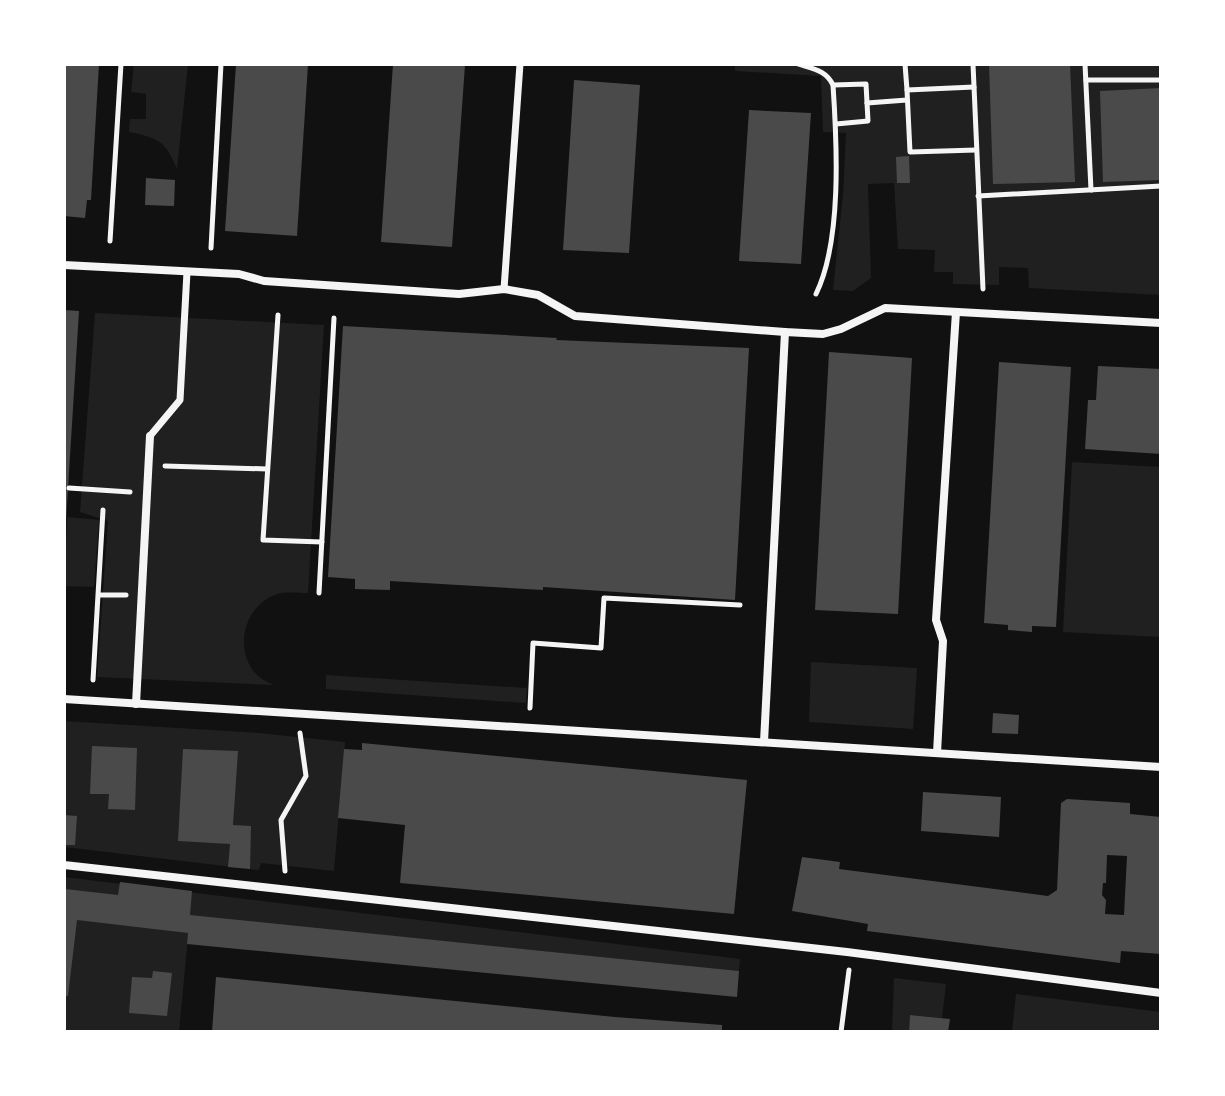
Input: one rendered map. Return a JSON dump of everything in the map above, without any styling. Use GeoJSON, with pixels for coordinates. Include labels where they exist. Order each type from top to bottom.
{"type":"FeatureCollection","features":[{"type":"Feature","properties":{"kind":"street"},"geometry":{"type":"LineString","coordinates":[[504,289],[520,64]]}},
{"type":"Feature","properties":{"kind":"street"},"geometry":{"type":"LineString","coordinates":[[64,265],[239,274],[264,281],[459,294],[504,289],[538,295],[575,316],[785,332],[832,332],[885,308],[1161,323]]}},
{"type":"Feature","properties":{"kind":"street"},"geometry":{"type":"LineString","coordinates":[[136,704],[150,436],[180,400],[187,272]]}},
{"type":"Feature","properties":{"kind":"street"},"geometry":{"type":"LineString","coordinates":[[937,753],[943,641],[936,620],[956,312]]}},
{"type":"Feature","properties":{"kind":"street"},"geometry":{"type":"LineString","coordinates":[[764,742],[785,332]]}},
{"type":"Feature","properties":{"kind":"street"},"geometry":{"type":"LineString","coordinates":[[64,699],[1161,767]]}},
{"type":"Feature","properties":{"kind":"street"},"geometry":{"type":"LineString","coordinates":[[64,865],[847,952],[1161,993]]}},
{"type":"Feature","properties":{"kind":"path"},"geometry":{"type":"LineString","coordinates":[[110,241],[121,64]]}},
{"type":"Feature","properties":{"kind":"path"},"geometry":{"type":"LineString","coordinates":[[211,248],[221,64]]}},
{"type":"Feature","properties":{"kind":"path"},"geometry":{"type":"LineString","coordinates":[[798,64],[823,72],[833,85],[836,193],[825,275],[816,294]]}},
{"type":"Feature","properties":{"kind":"path"},"geometry":{"type":"LineString","coordinates":[[905,64],[910,152],[976,150]]}},
{"type":"Feature","properties":{"kind":"path"},"geometry":{"type":"LineString","coordinates":[[973,64],[983,289]]}},
{"type":"Feature","properties":{"kind":"path"},"geometry":{"type":"LineString","coordinates":[[1085,64],[1091,190]]}},
{"type":"Feature","properties":{"kind":"path"},"geometry":{"type":"LineString","coordinates":[[1086,80],[1161,80]]}},
{"type":"Feature","properties":{"kind":"path"},"geometry":{"type":"LineString","coordinates":[[833,85],[866,84],[868,121],[836,124]]}},
{"type":"Feature","properties":{"kind":"path"},"geometry":{"type":"LineString","coordinates":[[907,90],[974,87]]}},
{"type":"Feature","properties":{"kind":"path"},"geometry":{"type":"LineString","coordinates":[[867,103],[907,100]]}},
{"type":"Feature","properties":{"kind":"path"},"geometry":{"type":"LineString","coordinates":[[978,196],[1161,186]]}},
{"type":"Feature","properties":{"kind":"path"},"geometry":{"type":"LineString","coordinates":[[278,315],[263,540],[322,542]]}},
{"type":"Feature","properties":{"kind":"path"},"geometry":{"type":"LineString","coordinates":[[319,593],[334,318]]}},
{"type":"Feature","properties":{"kind":"path"},"geometry":{"type":"LineString","coordinates":[[148,466],[267,469]]}},
{"type":"Feature","properties":{"kind":"path"},"geometry":{"type":"LineString","coordinates":[[69,488],[147,493]]}},
{"type":"Feature","properties":{"kind":"path"},"geometry":{"type":"LineString","coordinates":[[93,680],[103,510]]}},
{"type":"Feature","properties":{"kind":"path"},"geometry":{"type":"LineString","coordinates":[[530,708],[533,643],[601,648],[604,598],[740,605]]}},
{"type":"Feature","properties":{"kind":"path"},"geometry":{"type":"LineString","coordinates":[[285,872],[281,820],[306,776],[300,733]]}},
{"type":"Feature","properties":{"kind":"path"},"geometry":{"type":"LineString","coordinates":[[841,1032],[849,967]]}},
{"type":"Feature","properties":{"kind":"shaded area"},"geometry":{"type":"Polygon","coordinates":[[[134,64],[188,64],[177,169],[169,152],[159,142],[129,132],[130,119],[146,119],[146,94],[131,92],[134,64]]]}},
{"type":"Feature","properties":{"kind":"shaded area"},"geometry":{"type":"Polygon","coordinates":[[[735,64],[1161,64],[1161,295],[1029,288],[1028,268],[999,267],[999,285],[953,284],[953,272],[934,272],[935,250],[898,249],[894,183],[868,184],[871,278],[853,291],[833,290],[846,133],[823,132],[821,76],[735,71],[735,64]]]}},
{"type":"Feature","properties":{"kind":"shaded area"},"geometry":{"type":"Polygon","coordinates":[[[95,313],[324,325],[308,593],[282,593],[270,597],[251,615],[244,639],[249,664],[259,676],[273,685],[97,677],[108,521],[80,512],[95,313]]]}},
{"type":"Feature","properties":{"kind":"shaded area"},"geometry":{"type":"Polygon","coordinates":[[[1072,462],[1161,467],[1161,637],[1063,632],[1072,462]]]}},
{"type":"Feature","properties":{"kind":"shaded area"},"geometry":{"type":"Polygon","coordinates":[[[67,517],[99,520],[94,587],[64,586],[67,517]]]}},
{"type":"Feature","properties":{"kind":"shaded area"},"geometry":{"type":"Polygon","coordinates":[[[811,662],[917,668],[913,729],[809,722],[811,662]]]}},
{"type":"Feature","properties":{"kind":"shaded area"},"geometry":{"type":"Polygon","coordinates":[[[326,675],[527,688],[526,703],[326,689],[326,675]]]}},
{"type":"Feature","properties":{"kind":"shaded area"},"geometry":{"type":"Polygon","coordinates":[[[64,721],[259,733],[345,742],[334,871],[261,863],[259,870],[64,847],[64,721]]]}},
{"type":"Feature","properties":{"kind":"shaded area"},"geometry":{"type":"Polygon","coordinates":[[[64,877],[740,959],[739,971],[190,916],[179,1032],[64,1032],[64,877]]]}},
{"type":"Feature","properties":{"kind":"shaded area"},"geometry":{"type":"Polygon","coordinates":[[[894,978],[946,984],[942,1018],[910,1015],[909,1032],[892,1032],[894,978]]]}},
{"type":"Feature","properties":{"kind":"shaded area"},"geometry":{"type":"Polygon","coordinates":[[[1016,994],[1161,1012],[1161,1032],[1012,1032],[1016,994]]]}},
{"type":"Feature","properties":{"kind":"building"},"geometry":{"type":"Polygon","coordinates":[[[64,64],[99,64],[91,200],[87,200],[85,218],[64,216],[64,64]]]}},
{"type":"Feature","properties":{"kind":"building"},"geometry":{"type":"Polygon","coordinates":[[[236,64],[308,64],[297,236],[225,231],[236,64]]]}},
{"type":"Feature","properties":{"kind":"building"},"geometry":{"type":"Polygon","coordinates":[[[393,64],[465,65],[452,247],[381,242],[393,64]]]}},
{"type":"Feature","properties":{"kind":"building"},"geometry":{"type":"Polygon","coordinates":[[[989,64],[1070,64],[1075,182],[993,184],[989,64]]]}},
{"type":"Feature","properties":{"kind":"building"},"geometry":{"type":"Polygon","coordinates":[[[574,80],[640,85],[629,253],[563,250],[574,80]]]}},
{"type":"Feature","properties":{"kind":"building"},"geometry":{"type":"Polygon","coordinates":[[[1161,88],[1161,180],[1103,182],[1100,91],[1161,88]]]}},
{"type":"Feature","properties":{"kind":"building"},"geometry":{"type":"Polygon","coordinates":[[[749,110],[811,113],[801,264],[739,261],[749,110]]]}},
{"type":"Feature","properties":{"kind":"building"},"geometry":{"type":"Polygon","coordinates":[[[909,156],[910,183],[897,183],[896,157],[909,156]]]}},
{"type":"Feature","properties":{"kind":"building"},"geometry":{"type":"Polygon","coordinates":[[[146,178],[175,180],[174,206],[145,205],[146,178]]]}},
{"type":"Feature","properties":{"kind":"building"},"geometry":{"type":"Polygon","coordinates":[[[64,310],[79,311],[66,521],[64,521],[64,310]]]}},
{"type":"Feature","properties":{"kind":"building"},"geometry":{"type":"Polygon","coordinates":[[[343,326],[556,340],[749,348],[735,600],[543,587],[543,590],[390,581],[390,590],[355,589],[355,579],[328,577],[343,326]]]}},
{"type":"Feature","properties":{"kind":"building"},"geometry":{"type":"Polygon","coordinates":[[[829,352],[912,358],[898,614],[815,610],[829,352]]]}},
{"type":"Feature","properties":{"kind":"building"},"geometry":{"type":"Polygon","coordinates":[[[999,362],[1071,367],[1056,627],[1032,626],[1032,632],[1008,630],[1008,625],[984,623],[999,362]]]}},
{"type":"Feature","properties":{"kind":"building"},"geometry":{"type":"Polygon","coordinates":[[[1098,366],[1161,369],[1161,454],[1085,449],[1088,400],[1096,400],[1098,366]]]}},
{"type":"Feature","properties":{"kind":"building"},"geometry":{"type":"Polygon","coordinates":[[[993,713],[1019,715],[1018,734],[992,733],[993,713]]]}},
{"type":"Feature","properties":{"kind":"building"},"geometry":{"type":"Polygon","coordinates":[[[362,743],[747,780],[734,914],[400,883],[405,825],[338,818],[344,749],[362,750],[362,743]]]}},
{"type":"Feature","properties":{"kind":"building"},"geometry":{"type":"Polygon","coordinates":[[[92,746],[137,748],[135,810],[108,809],[109,794],[90,794],[92,746]]]}},
{"type":"Feature","properties":{"kind":"building"},"geometry":{"type":"Polygon","coordinates":[[[183,749],[238,751],[233,825],[251,826],[250,869],[228,867],[230,844],[178,841],[183,749]]]}},
{"type":"Feature","properties":{"kind":"building"},"geometry":{"type":"Polygon","coordinates":[[[923,792],[1001,797],[999,837],[921,831],[923,792]]]}},
{"type":"Feature","properties":{"kind":"building"},"geometry":{"type":"Polygon","coordinates":[[[1067,799],[1130,803],[1130,814],[1161,817],[1161,954],[1121,951],[1120,963],[867,931],[868,924],[792,911],[802,857],[840,862],[839,869],[1048,896],[1057,890],[1061,803],[1067,799]],[[1107,855],[1106,883],[1103,883],[1102,895],[1106,900],[1105,914],[1124,915],[1127,856],[1107,855]]]}},
{"type":"Feature","properties":{"kind":"building"},"geometry":{"type":"Polygon","coordinates":[[[64,815],[77,816],[75,845],[64,845],[64,815]]]}},
{"type":"Feature","properties":{"kind":"building"},"geometry":{"type":"Polygon","coordinates":[[[120,882],[192,891],[190,915],[739,971],[737,997],[187,944],[188,933],[77,920],[68,996],[64,996],[65,889],[118,895],[120,882]]]}},
{"type":"Feature","properties":{"kind":"building"},"geometry":{"type":"Polygon","coordinates":[[[153,971],[172,973],[167,1016],[129,1013],[132,977],[152,978],[153,971]]]}},
{"type":"Feature","properties":{"kind":"building"},"geometry":{"type":"Polygon","coordinates":[[[216,977],[722,1025],[722,1032],[212,1032],[216,977]]]}},
{"type":"Feature","properties":{"kind":"building"},"geometry":{"type":"Polygon","coordinates":[[[910,1015],[950,1019],[948,1032],[909,1032],[910,1015]]]}}]}
